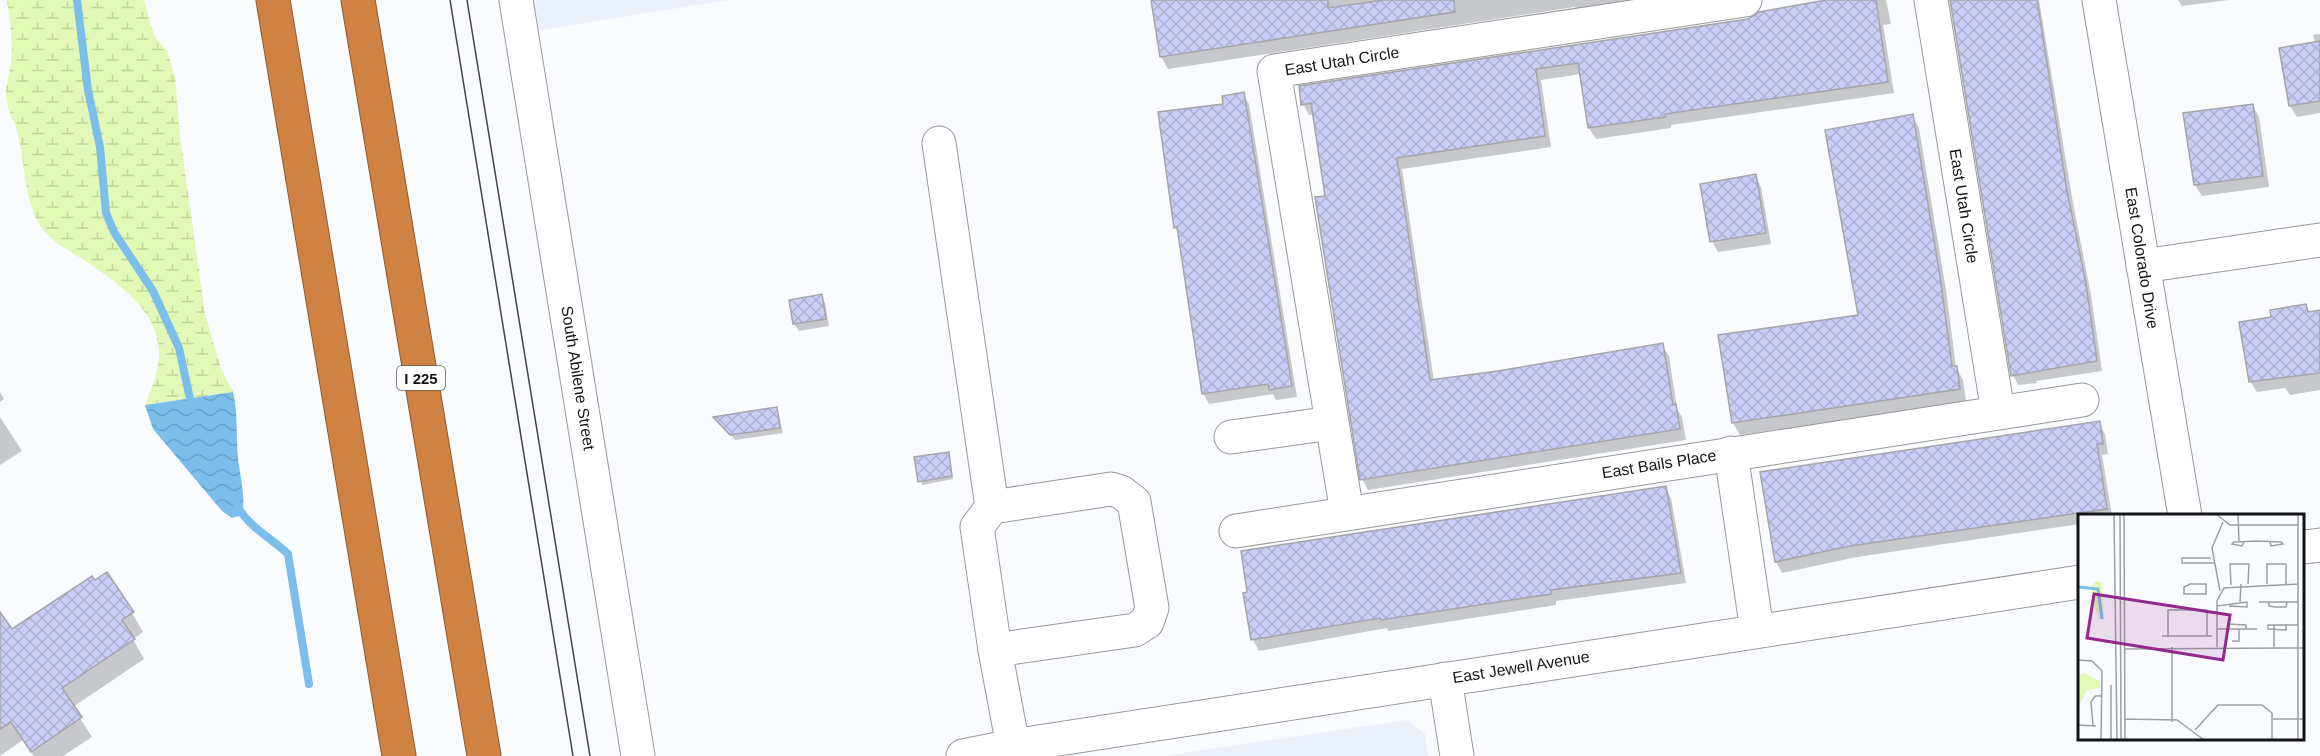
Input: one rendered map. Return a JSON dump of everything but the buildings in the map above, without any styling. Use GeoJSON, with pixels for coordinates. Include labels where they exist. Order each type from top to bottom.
{"type":"FeatureCollection","features":[{"type":"Feature","properties":{"kind":"highway"},"geometry":{"type":"LineString","coordinates":[[273,0],[399,756]]}},
{"type":"Feature","properties":{"kind":"highway","name":"I 225"},"geometry":{"type":"LineString","coordinates":[[358,0],[484,756]]}},
{"type":"Feature","properties":{"kind":"street","name":"South Abilene Street"},"geometry":{"type":"LineString","coordinates":[[516,0],[639,756]]}},
{"type":"Feature","properties":{"kind":"street","name":"East Utah Circle"},"geometry":{"type":"LineString","coordinates":[[1347,513],[1274,71],[1745,0]]}},
{"type":"Feature","properties":{"kind":"street","name":"East Utah Circle"},"geometry":{"type":"LineString","coordinates":[[1931,0],[1998,412]]}},
{"type":"Feature","properties":{"kind":"street","name":"East Colorado Drive"},"geometry":{"type":"LineString","coordinates":[[2099,0],[2185,514]]}},
{"type":"Feature","properties":{"kind":"street"},"geometry":{"type":"LineString","coordinates":[[939,143],[992,507]]}},
{"type":"Feature","properties":{"kind":"street"},"geometry":{"type":"LineString","coordinates":[[2144,266],[2320,240]]}},
{"type":"Feature","properties":{"kind":"street","name":"East Bails Place"},"geometry":{"type":"LineString","coordinates":[[1236,531],[2082,400]]}},
{"type":"Feature","properties":{"kind":"street"},"geometry":{"type":"LineString","coordinates":[[1231,437],[1332,423]]}},
{"type":"Feature","properties":{"kind":"street"},"geometry":{"type":"LineString","coordinates":[[1731,453],[1757,631]]}},
{"type":"Feature","properties":{"kind":"street"},"geometry":{"type":"LineString","coordinates":[[995,650],[1135,630],[1147,622],[1152,608],[1134,502],[1121,492],[1111,489],[992,507],[977,527],[995,650],[1013,746]]}},
{"type":"Feature","properties":{"kind":"street"},"geometry":{"type":"LineString","coordinates":[[2305,547],[2320,545]]}},
{"type":"Feature","properties":{"kind":"street","name":"East Jewell Avenue"},"geometry":{"type":"LineString","coordinates":[[963,756],[1013,746],[2078,582]]}},
{"type":"Feature","properties":{"kind":"street"},"geometry":{"type":"LineString","coordinates":[[1445,679],[1457,756]]}},
{"type":"Feature","properties":{"kind":"shaded area"},"geometry":{"type":"Polygon","coordinates":[[[531,0],[728,0],[535,31],[531,0]]]}},
{"type":"Feature","properties":{"kind":"shaded area"},"geometry":{"type":"Polygon","coordinates":[[[1406,720],[1425,734],[1428,756],[1163,756],[1406,720]]]}},
{"type":"Feature","properties":{"kind":"green space"},"geometry":{"type":"Polygon","coordinates":[[[7,0],[144,0],[151,26],[157,40],[167,51],[175,76],[180,136],[205,314],[221,369],[233,392],[145,405],[156,376],[159,357],[158,341],[153,326],[135,300],[123,289],[54,240],[41,227],[33,211],[18,134],[6,100],[12,51],[7,0]]]}},
{"type":"Feature","properties":{"kind":"water"},"geometry":{"type":"Polygon","coordinates":[[[233,392],[243,501],[242,515],[232,518],[222,511],[153,429],[145,405],[233,392]]]}},
{"type":"Feature","properties":{"kind":"waterway"},"geometry":{"type":"LineString","coordinates":[[77,0],[88,90],[100,147],[106,213],[114,232],[153,291],[179,348],[192,408]]}},
{"type":"Feature","properties":{"kind":"waterway"},"geometry":{"type":"LineString","coordinates":[[237,506],[254,526],[288,554],[309,684]]}},
{"type":"Feature","properties":{"kind":"tram line"},"geometry":{"type":"LineString","coordinates":[[450,0],[573,756]]}},
{"type":"Feature","properties":{"kind":"tram line"},"geometry":{"type":"LineString","coordinates":[[467,0],[590,756]]}}]}
